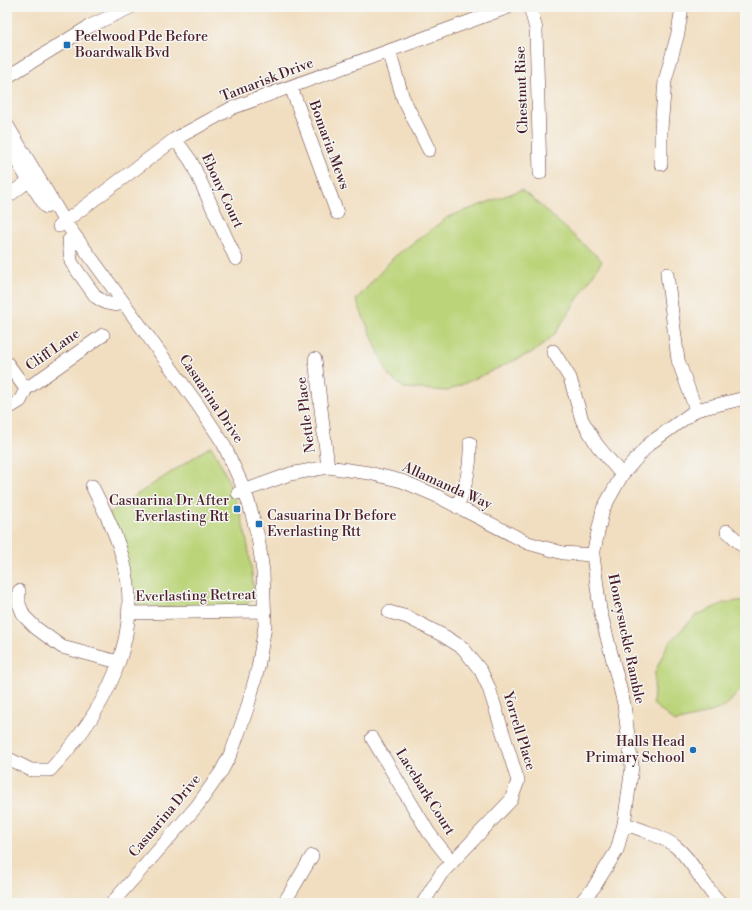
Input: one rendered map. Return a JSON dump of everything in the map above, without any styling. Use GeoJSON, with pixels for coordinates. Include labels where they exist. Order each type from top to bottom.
{"type":"FeatureCollection","features":[{"type":"Feature","properties":{"kind":"street"},"geometry":{"type":"LineString","coordinates":[[7,66],[52,38],[110,7]]}},
{"type":"Feature","properties":{"kind":"street"},"geometry":{"type":"LineString","coordinates":[[7,77],[90,26],[131,7]]}},
{"type":"Feature","properties":{"kind":"street","name":"Tamarisk Drive"},"geometry":{"type":"LineString","coordinates":[[62,224],[175,139],[232,108],[509,7]]}},
{"type":"Feature","properties":{"kind":"street","name":"Chestnut Rise"},"geometry":{"type":"LineString","coordinates":[[530,7],[536,29],[540,173]]}},
{"type":"Feature","properties":{"kind":"street"},"geometry":{"type":"LineString","coordinates":[[661,164],[661,129],[665,81],[678,33],[682,7]]}},
{"type":"Feature","properties":{"kind":"street"},"geometry":{"type":"LineString","coordinates":[[389,50],[403,98],[429,150]]}},
{"type":"Feature","properties":{"kind":"street","name":"Bomaria Mews"},"geometry":{"type":"LineString","coordinates":[[292,87],[337,213]]}},
{"type":"Feature","properties":{"kind":"street","name":"Casuarina Drive"},"geometry":{"type":"LineString","coordinates":[[7,126],[33,178],[62,224],[211,423],[226,448],[258,537],[263,572],[261,611],[250,668],[237,717],[221,756],[208,778],[192,800],[102,903]]}},
{"type":"Feature","properties":{"kind":"street","name":"Ebony Court"},"geometry":{"type":"LineString","coordinates":[[175,139],[191,161],[236,259]]}},
{"type":"Feature","properties":{"kind":"street","name":"Casuarina Drive"},"geometry":{"type":"LineString","coordinates":[[7,146],[33,178]]}},
{"type":"Feature","properties":{"kind":"street"},"geometry":{"type":"LineString","coordinates":[[7,197],[33,178]]}},
{"type":"Feature","properties":{"kind":"street","name":"Casuarina Drive"},"geometry":{"type":"LineString","coordinates":[[62,224],[69,240],[200,418],[241,492]]}},
{"type":"Feature","properties":{"kind":"street"},"geometry":{"type":"LineString","coordinates":[[667,274],[678,360],[696,410]]}},
{"type":"Feature","properties":{"kind":"street","name":"Cliff Lane"},"geometry":{"type":"LineString","coordinates":[[7,409],[20,401],[26,389],[103,336]]}},
{"type":"Feature","properties":{"kind":"street"},"geometry":{"type":"LineString","coordinates":[[553,351],[570,378],[582,420],[597,445],[622,475]]}},
{"type":"Feature","properties":{"kind":"street","name":"Nettle Place"},"geometry":{"type":"LineString","coordinates":[[315,359],[328,467]]}},
{"type":"Feature","properties":{"kind":"street"},"geometry":{"type":"LineString","coordinates":[[7,363],[26,389]]}},
{"type":"Feature","properties":{"kind":"street","name":"Honeysuckle Ramble"},"geometry":{"type":"LineString","coordinates":[[580,903],[594,887],[617,850],[624,824],[632,767],[624,704],[600,610],[593,555],[603,509],[622,475],[649,444],[696,410],[745,398]]}},
{"type":"Feature","properties":{"kind":"street"},"geometry":{"type":"LineString","coordinates":[[457,507],[469,475],[471,462],[470,443]]}},
{"type":"Feature","properties":{"kind":"street","name":"Allamanda Way"},"geometry":{"type":"LineString","coordinates":[[241,492],[290,474],[328,467],[369,473],[402,481],[528,543],[562,553],[593,555]]}},
{"type":"Feature","properties":{"kind":"street","name":"Everlasting Retreat"},"geometry":{"type":"LineString","coordinates":[[7,758],[31,770],[50,770],[72,746],[92,718],[112,681],[124,644],[128,613],[123,561],[116,536],[92,486]]}},
{"type":"Feature","properties":{"kind":"street"},"geometry":{"type":"LineString","coordinates":[[727,531],[745,548]]}},
{"type":"Feature","properties":{"kind":"street"},"geometry":{"type":"LineString","coordinates":[[19,591],[19,604],[24,616],[36,628],[62,646],[118,662]]}},
{"type":"Feature","properties":{"kind":"street","name":"Casuarina Drive"},"geometry":{"type":"LineString","coordinates":[[112,903],[197,806],[221,772],[238,738],[258,668],[265,626],[261,611]]}},
{"type":"Feature","properties":{"kind":"street","name":"Everlasting Retreat"},"geometry":{"type":"LineString","coordinates":[[128,613],[261,611]]}},
{"type":"Feature","properties":{"kind":"street","name":"Yorrell Place"},"geometry":{"type":"LineString","coordinates":[[389,612],[406,617],[444,636],[463,648],[481,671],[489,688],[518,781],[511,800],[441,874],[423,903]]}},
{"type":"Feature","properties":{"kind":"street","name":"Lacebark Court"},"geometry":{"type":"LineString","coordinates":[[372,738],[429,833],[452,862]]}},
{"type":"Feature","properties":{"kind":"street"},"geometry":{"type":"LineString","coordinates":[[624,824],[634,826],[675,846],[712,894],[721,903]]}},
{"type":"Feature","properties":{"kind":"street"},"geometry":{"type":"LineString","coordinates":[[284,903],[312,856]]}},
{"type":"Feature","properties":{"kind":"green space"},"geometry":{"type":"Polygon","coordinates":[[[521,190],[532,198],[602,261],[555,334],[535,351],[448,391],[404,388],[389,376],[356,300],[394,257],[448,217],[521,190]]]}},
{"type":"Feature","properties":{"kind":"green space"},"geometry":{"type":"Polygon","coordinates":[[[211,446],[229,482],[242,518],[250,556],[254,596],[248,604],[242,607],[141,608],[134,602],[109,513],[211,446]]]}},
{"type":"Feature","properties":{"kind":"green space"},"geometry":{"type":"Polygon","coordinates":[[[745,600],[745,685],[725,707],[675,722],[653,704],[655,672],[668,644],[695,616],[724,603],[745,600]]]}},
{"type":"Feature","properties":{"kind":"place","name":"Peelwood Pde Before Boardwalk Bvd"},"geometry":{"type":"Point","coordinates":[67,45]}},
{"type":"Feature","properties":{"kind":"place","name":"Casuarina Dr After Everlasting Rtt"},"geometry":{"type":"Point","coordinates":[237,509]}},
{"type":"Feature","properties":{"kind":"place","name":"Casuarina Dr Before Everlasting Rtt"},"geometry":{"type":"Point","coordinates":[259,524]}},
{"type":"Feature","properties":{"kind":"place","name":"Halls Head Primary School"},"geometry":{"type":"Point","coordinates":[693,750]}}]}
